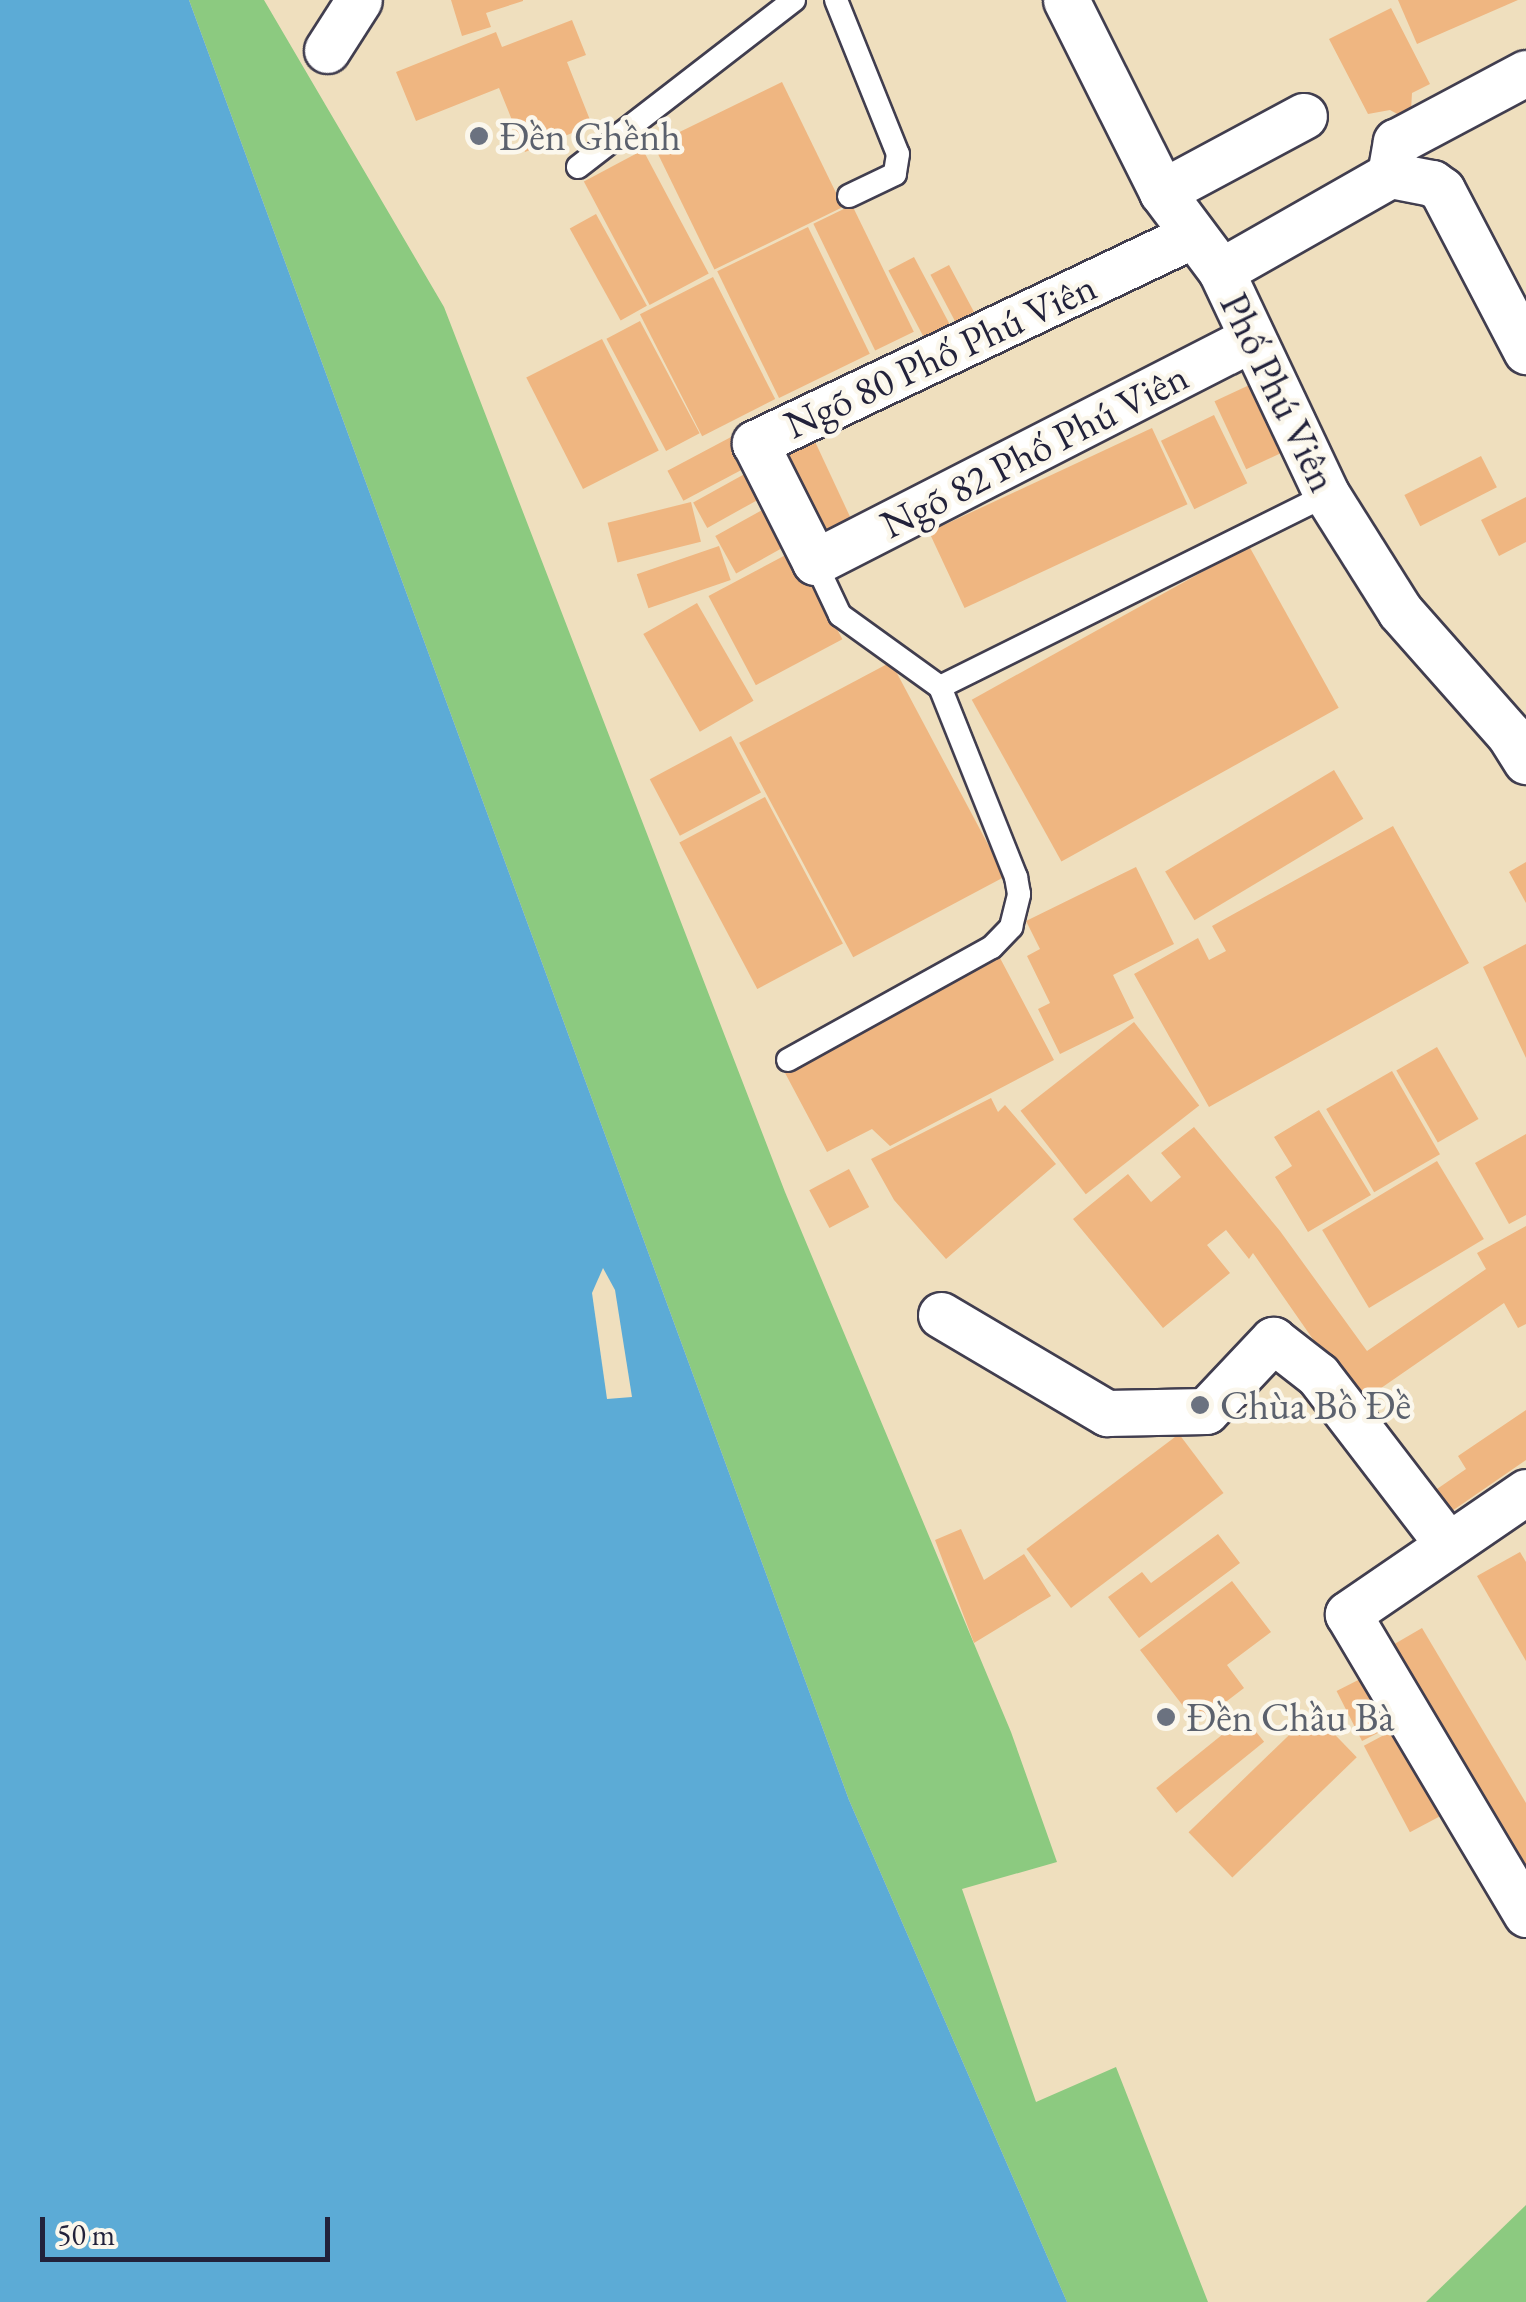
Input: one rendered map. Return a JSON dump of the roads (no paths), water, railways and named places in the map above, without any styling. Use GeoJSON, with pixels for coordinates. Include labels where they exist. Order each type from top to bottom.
{"type":"FeatureCollection","features":[{"type":"Feature","properties":{"kind":"street"},"geometry":{"type":"LineString","coordinates":[[328,50],[359,0]]}},
{"type":"Feature","properties":{"kind":"street","name":"Phố Phú Viên"},"geometry":{"type":"LineString","coordinates":[[1066,0],[1162,192],[1191,236],[1221,271],[1327,495],[1400,611],[1509,734],[1526,761]]}},
{"type":"Feature","properties":{"kind":"street"},"geometry":{"type":"LineString","coordinates":[[1390,175],[1396,142],[1526,73]]}},
{"type":"Feature","properties":{"kind":"street"},"geometry":{"type":"LineString","coordinates":[[1162,192],[1304,116]]}},
{"type":"Feature","properties":{"kind":"street"},"geometry":{"type":"LineString","coordinates":[[1221,271],[1390,175],[1442,190],[1526,350]]}},
{"type":"Feature","properties":{"kind":"street","name":"Ngõ 80 Phố Phú Viên"},"geometry":{"type":"LineString","coordinates":[[815,562],[755,443],[1191,236]]}},
{"type":"Feature","properties":{"kind":"street","name":"Ngõ 82 Phố Phú Viên"},"geometry":{"type":"LineString","coordinates":[[815,562],[1252,338]]}},
{"type":"Feature","properties":{"kind":"street"},"geometry":{"type":"LineString","coordinates":[[941,1315],[1107,1413],[1206,1411],[1274,1340],[1318,1375],[1447,1543]]}},
{"type":"Feature","properties":{"kind":"street"},"geometry":{"type":"LineString","coordinates":[[1526,1492],[1348,1614],[1526,1914]]}},
{"type":"Feature","properties":{"kind":"lane"},"geometry":{"type":"LineString","coordinates":[[578,167],[794,0]]}},
{"type":"Feature","properties":{"kind":"lane"},"geometry":{"type":"LineString","coordinates":[[836,0],[898,154],[895,174],[850,196]]}},
{"type":"Feature","properties":{"kind":"lane"},"geometry":{"type":"LineString","coordinates":[[940,687],[1327,495]]}},
{"type":"Feature","properties":{"kind":"lane"},"geometry":{"type":"LineString","coordinates":[[788,1060],[992,948],[1011,928],[1019,894],[1016,876],[940,687],[840,615],[815,562]]}},
{"type":"Feature","properties":{"kind":"water"},"geometry":{"type":"Polygon","coordinates":[[[0,0],[189,0],[849,1800],[1067,2302],[0,2302],[0,0]]]}},
{"type":"Feature","properties":{"kind":"place","name":"Đền Ghềnh"},"geometry":{"type":"Point","coordinates":[479,136]}},
{"type":"Feature","properties":{"kind":"place","name":"Chùa Bồ Đề"},"geometry":{"type":"Point","coordinates":[1200,1405]}},
{"type":"Feature","properties":{"kind":"place","name":"Đền Chầu Bà"},"geometry":{"type":"Point","coordinates":[1166,1717]}}]}
